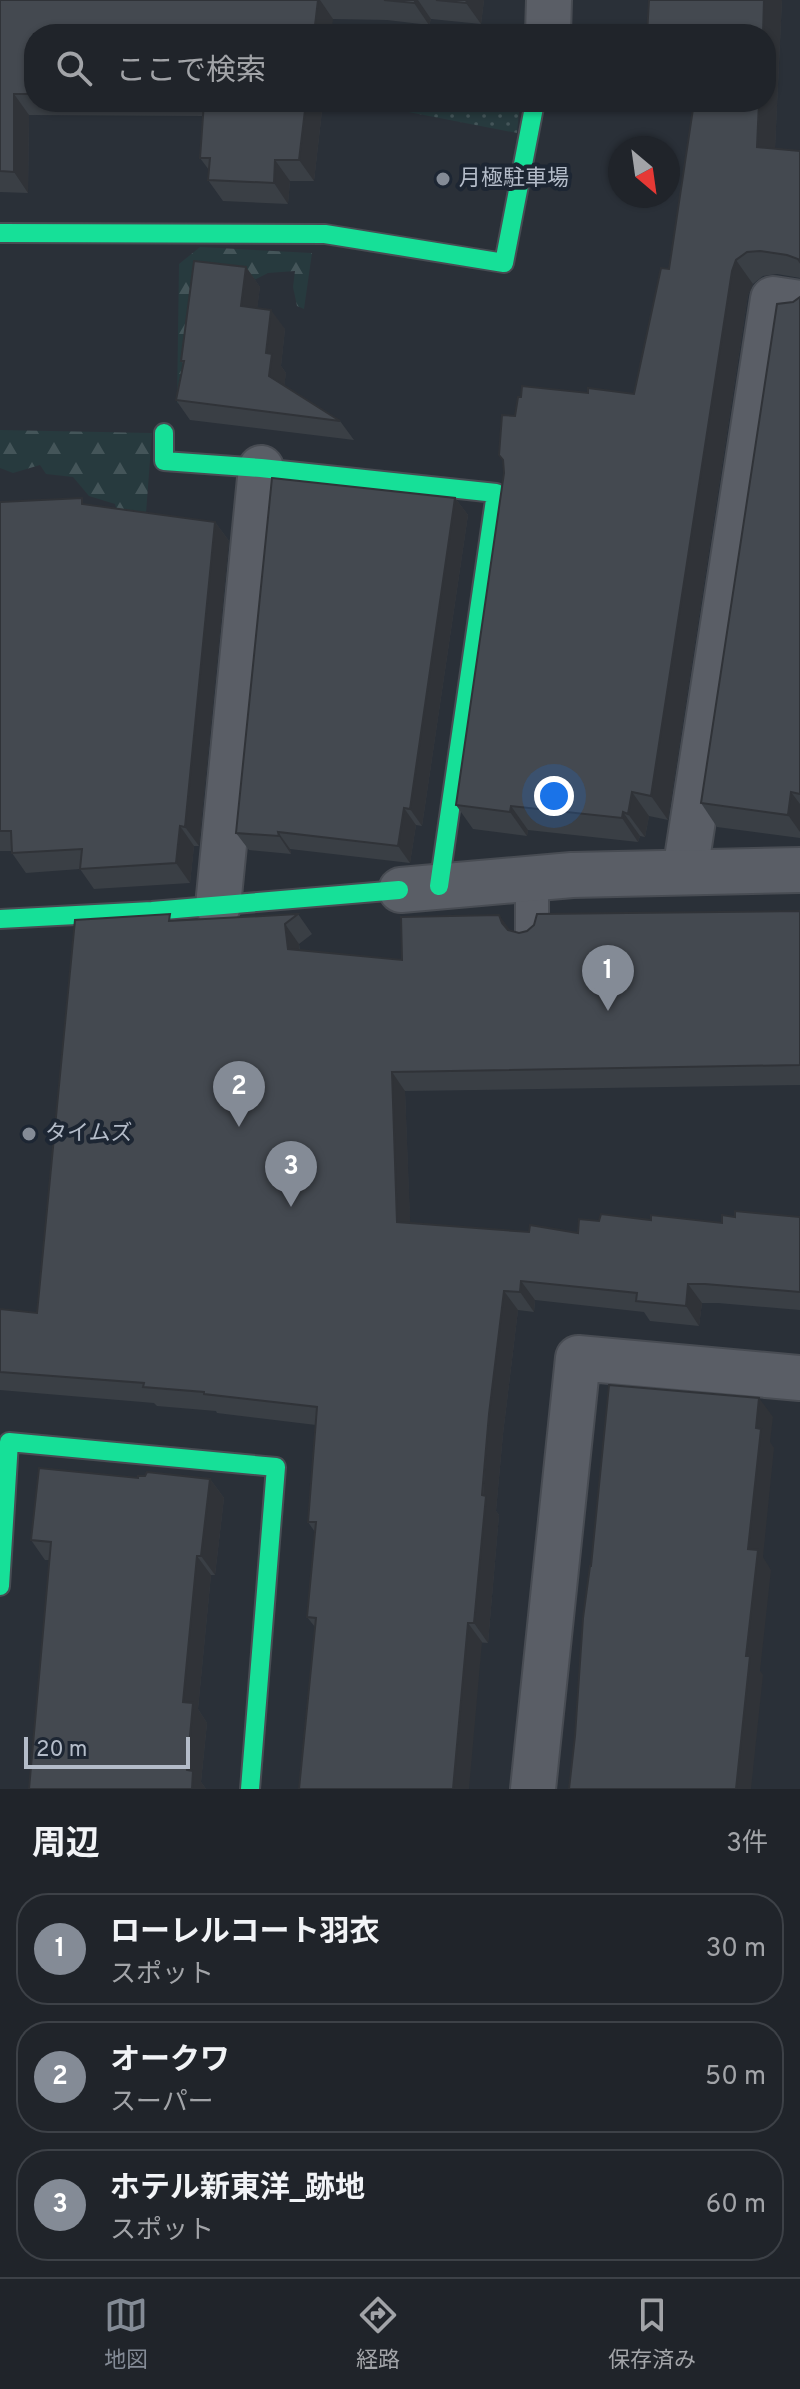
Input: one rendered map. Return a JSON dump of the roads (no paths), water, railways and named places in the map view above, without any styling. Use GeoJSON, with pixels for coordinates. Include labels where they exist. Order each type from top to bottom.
{"type":"FeatureCollection","features":[{"type":"Feature","properties":{"kind":"street"},"geometry":{"type":"LineString","coordinates":[[548,24],[549,0]]}},
{"type":"Feature","properties":{"kind":"street"},"geometry":{"type":"LineString","coordinates":[[0,233],[325,234],[504,263],[533,112]]}},
{"type":"Feature","properties":{"kind":"street"},"geometry":{"type":"LineString","coordinates":[[685,872],[773,299],[800,303]]}},
{"type":"Feature","properties":{"kind":"street"},"geometry":{"type":"LineString","coordinates":[[164,433],[164,461],[496,493],[419,888]]}},
{"type":"Feature","properties":{"kind":"street"},"geometry":{"type":"LineString","coordinates":[[218,906],[261,468]]}},
{"type":"Feature","properties":{"kind":"street"},"geometry":{"type":"LineString","coordinates":[[0,919],[218,906],[532,877],[800,870]]}},
{"type":"Feature","properties":{"kind":"street"},"geometry":{"type":"LineString","coordinates":[[533,1789],[578,1358],[800,1378]]}},
{"type":"Feature","properties":{"kind":"street"},"geometry":{"type":"LineString","coordinates":[[0,1586],[9,1442],[276,1467],[250,1789]]}},
{"type":"Feature","properties":{"kind":"lane"},"geometry":{"type":"LineString","coordinates":[[532,877],[532,934]]}},
{"type":"Feature","properties":{"kind":"place","name":"月極駐車場"},"geometry":{"type":"Point","coordinates":[443,179]}},
{"type":"Feature","properties":{"kind":"place","name":"ローレルコート羽衣"},"geometry":{"type":"Point","coordinates":[608,1011]}},
{"type":"Feature","properties":{"kind":"place","name":"オークワ"},"geometry":{"type":"Point","coordinates":[239,1127]}},
{"type":"Feature","properties":{"kind":"place","name":"タイムズ"},"geometry":{"type":"Point","coordinates":[29,1134]}},
{"type":"Feature","properties":{"kind":"place","name":"ホテル新東洋_跡地"},"geometry":{"type":"Point","coordinates":[291,1207]}}]}
